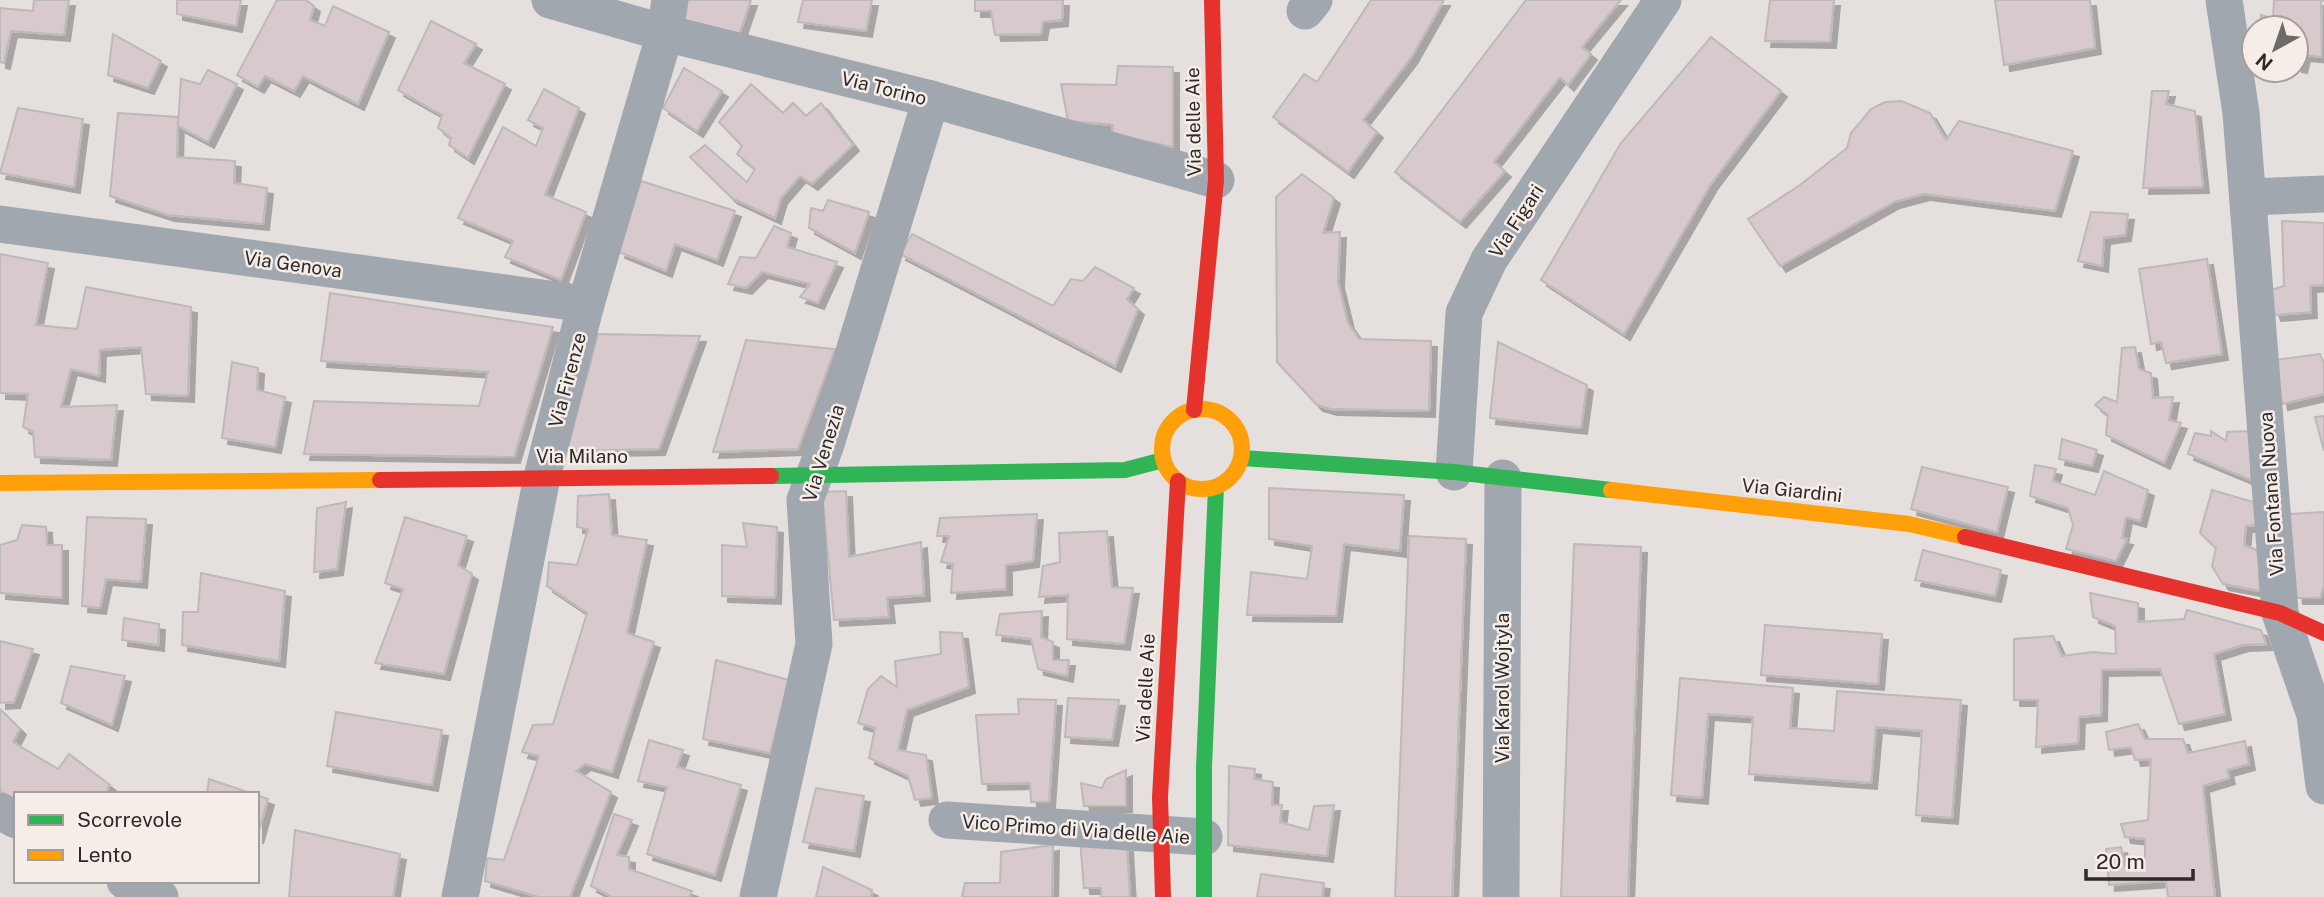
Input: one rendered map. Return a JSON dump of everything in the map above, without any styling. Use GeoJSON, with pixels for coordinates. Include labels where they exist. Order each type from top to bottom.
{"type":"FeatureCollection","features":[{"type":"Feature","properties":{"kind":"street","name":"Via delle Aie"},"geometry":{"type":"LineString","coordinates":[[1194,410],[1216,180],[1212,0]]}},
{"type":"Feature","properties":{"kind":"street","name":"Via Figari"},"geometry":{"type":"LineString","coordinates":[[1454,472],[1464,313],[1489,260],[1663,0]]}},
{"type":"Feature","properties":{"kind":"street","name":"Via Fontana Nuova"},"geometry":{"type":"LineString","coordinates":[[2224,0],[2241,113],[2280,613],[2315,715],[2324,786]]}},
{"type":"Feature","properties":{"kind":"street","name":"Via Torino"},"geometry":{"type":"LineString","coordinates":[[566,2],[667,17],[932,100],[1216,180]]}},
{"type":"Feature","properties":{"kind":"street","name":"Via Firenze"},"geometry":{"type":"LineString","coordinates":[[460,897],[542,477],[586,304],[667,17]]}},
{"type":"Feature","properties":{"kind":"street","name":"Via Venezia"},"geometry":{"type":"LineString","coordinates":[[758,897],[814,644],[805,500],[816,476],[932,100]]}},
{"type":"Feature","properties":{"kind":"street"},"geometry":{"type":"LineString","coordinates":[[2248,197],[2324,194]]}},
{"type":"Feature","properties":{"kind":"street","name":"Via Genova"},"geometry":{"type":"LineString","coordinates":[[0,223],[586,304]]}},
{"type":"Feature","properties":{"kind":"street"},"geometry":{"type":"LineString","coordinates":[[1194,410],[1219,413],[1230,421],[1242,444],[1242,457],[1228,480],[1216,487],[1190,488],[1178,481],[1163,460],[1162,446],[1172,423],[1194,410]]}},
{"type":"Feature","properties":{"kind":"street","name":"Via Giardini"},"geometry":{"type":"LineString","coordinates":[[1242,457],[1454,472],[1909,524],[2280,613],[2324,633]]}},
{"type":"Feature","properties":{"kind":"street","name":"Via Milano"},"geometry":{"type":"LineString","coordinates":[[0,483],[816,476],[1125,470],[1163,460]]}},
{"type":"Feature","properties":{"kind":"street","name":"Via Karol Wojtyla"},"geometry":{"type":"LineString","coordinates":[[1501,897],[1503,478]]}},
{"type":"Feature","properties":{"kind":"street","name":"Via delle Aie"},"geometry":{"type":"LineString","coordinates":[[1163,897],[1161,833],[1165,672],[1178,522],[1178,481]]}},
{"type":"Feature","properties":{"kind":"street"},"geometry":{"type":"LineString","coordinates":[[1204,897],[1204,767],[1216,487]]}},
{"type":"Feature","properties":{"kind":"street","name":"Vico Primo di Via delle Aie"},"geometry":{"type":"LineString","coordinates":[[947,820],[1204,837]]}},
{"type":"Feature","properties":{"kind":"street"},"geometry":{"type":"LineString","coordinates":[[129,883],[160,897]]}},
{"type":"Feature","properties":{"kind":"building"},"geometry":{"type":"Polygon","coordinates":[[[34,0],[69,0],[64,35],[11,31],[4,63],[0,62],[0,8],[33,11],[34,0]]]}},
{"type":"Feature","properties":{"kind":"building"},"geometry":{"type":"Polygon","coordinates":[[[177,0],[241,0],[236,26],[177,14],[177,0]]]}},
{"type":"Feature","properties":{"kind":"building"},"geometry":{"type":"Polygon","coordinates":[[[277,0],[306,0],[314,6],[310,20],[325,26],[333,6],[389,32],[358,104],[303,76],[294,91],[265,76],[258,87],[237,75],[277,0]]]}},
{"type":"Feature","properties":{"kind":"building"},"geometry":{"type":"Polygon","coordinates":[[[681,0],[751,0],[738,38],[673,21],[681,0]]]}},
{"type":"Feature","properties":{"kind":"building"},"geometry":{"type":"Polygon","coordinates":[[[803,0],[872,0],[866,31],[798,22],[803,0]]]}},
{"type":"Feature","properties":{"kind":"building"},"geometry":{"type":"Polygon","coordinates":[[[975,0],[1063,0],[1062,20],[1043,22],[1041,34],[995,35],[991,11],[975,11],[975,0]]]}},
{"type":"Feature","properties":{"kind":"building"},"geometry":{"type":"Polygon","coordinates":[[[1371,0],[1444,0],[1411,58],[1363,120],[1377,132],[1348,172],[1273,117],[1304,74],[1317,82],[1371,0]]]}},
{"type":"Feature","properties":{"kind":"building"},"geometry":{"type":"Polygon","coordinates":[[[1526,0],[1621,0],[1582,47],[1591,54],[1568,85],[1560,77],[1494,162],[1505,171],[1460,222],[1395,172],[1526,0]]]}},
{"type":"Feature","properties":{"kind":"building"},"geometry":{"type":"Polygon","coordinates":[[[1770,0],[1834,0],[1830,42],[1765,41],[1770,0]]]}},
{"type":"Feature","properties":{"kind":"building"},"geometry":{"type":"Polygon","coordinates":[[[1995,0],[2090,0],[2095,48],[2004,65],[1995,0]]]}},
{"type":"Feature","properties":{"kind":"building"},"geometry":{"type":"Polygon","coordinates":[[[2274,0],[2324,0],[2321,2],[2322,57],[2310,56],[2310,14],[2273,14],[2274,0]]]}},
{"type":"Feature","properties":{"kind":"building"},"geometry":{"type":"Polygon","coordinates":[[[431,21],[476,44],[464,63],[505,84],[468,158],[449,145],[451,138],[438,128],[442,115],[398,90],[431,21]]]}},
{"type":"Feature","properties":{"kind":"building"},"geometry":{"type":"Polygon","coordinates":[[[113,34],[161,61],[148,88],[108,75],[113,34]]]}},
{"type":"Feature","properties":{"kind":"building"},"geometry":{"type":"Polygon","coordinates":[[[1711,37],[1781,91],[1711,184],[1624,334],[1541,280],[1621,143],[1711,37]]]}},
{"type":"Feature","properties":{"kind":"building"},"geometry":{"type":"Polygon","coordinates":[[[1118,66],[1173,67],[1173,147],[1112,134],[1113,125],[1068,121],[1061,84],[1116,85],[1118,66]]]}},
{"type":"Feature","properties":{"kind":"building"},"geometry":{"type":"Polygon","coordinates":[[[684,68],[722,91],[697,131],[663,108],[684,68]]]}},
{"type":"Feature","properties":{"kind":"building"},"geometry":{"type":"Polygon","coordinates":[[[208,70],[237,84],[208,142],[178,126],[181,79],[200,84],[208,70]]]}},
{"type":"Feature","properties":{"kind":"building"},"geometry":{"type":"Polygon","coordinates":[[[751,84],[783,113],[793,103],[806,116],[821,103],[853,145],[812,184],[800,176],[781,198],[775,218],[732,198],[690,157],[705,145],[747,182],[755,169],[737,154],[742,146],[719,122],[751,84]]]}},
{"type":"Feature","properties":{"kind":"building"},"geometry":{"type":"Polygon","coordinates":[[[544,89],[579,108],[545,195],[586,212],[561,280],[505,257],[513,241],[458,218],[503,127],[536,146],[543,128],[528,120],[544,89]]]}},
{"type":"Feature","properties":{"kind":"building"},"geometry":{"type":"Polygon","coordinates":[[[2152,91],[2169,91],[2166,104],[2195,111],[2203,187],[2143,188],[2152,91]]]}},
{"type":"Feature","properties":{"kind":"building"},"geometry":{"type":"Polygon","coordinates":[[[1901,101],[1930,113],[1946,140],[1959,121],[2073,151],[2055,211],[1924,194],[1894,202],[1780,266],[1748,219],[1800,185],[1847,148],[1851,133],[1871,109],[1885,102],[1901,101]]]}},
{"type":"Feature","properties":{"kind":"building"},"geometry":{"type":"Polygon","coordinates":[[[18,108],[83,119],[74,187],[0,173],[18,108]]]}},
{"type":"Feature","properties":{"kind":"building"},"geometry":{"type":"Polygon","coordinates":[[[118,113],[178,117],[177,157],[235,161],[234,183],[267,188],[263,224],[168,215],[110,196],[118,113]]]}},
{"type":"Feature","properties":{"kind":"building"},"geometry":{"type":"Polygon","coordinates":[[[1302,174],[1334,198],[1323,233],[1340,232],[1338,282],[1348,323],[1359,339],[1431,341],[1429,411],[1331,409],[1317,405],[1277,362],[1276,197],[1302,174]]]}},
{"type":"Feature","properties":{"kind":"building"},"geometry":{"type":"Polygon","coordinates":[[[641,181],[735,211],[717,260],[675,244],[666,271],[619,252],[641,181]]]}},
{"type":"Feature","properties":{"kind":"building"},"geometry":{"type":"Polygon","coordinates":[[[828,200],[869,212],[855,253],[809,228],[811,208],[823,211],[828,200]]]}},
{"type":"Feature","properties":{"kind":"building"},"geometry":{"type":"Polygon","coordinates":[[[2091,212],[2128,214],[2125,235],[2104,238],[2102,266],[2078,261],[2091,212]]]}},
{"type":"Feature","properties":{"kind":"building"},"geometry":{"type":"Polygon","coordinates":[[[2282,221],[2324,223],[2324,285],[2310,286],[2311,312],[2275,315],[2268,291],[2284,286],[2282,221]]]}},
{"type":"Feature","properties":{"kind":"building"},"geometry":{"type":"Polygon","coordinates":[[[774,226],[791,233],[787,247],[837,262],[818,303],[800,297],[810,284],[762,272],[746,288],[728,284],[740,257],[756,258],[774,226]]]}},
{"type":"Feature","properties":{"kind":"building"},"geometry":{"type":"Polygon","coordinates":[[[912,234],[1053,306],[1071,279],[1083,281],[1095,267],[1134,288],[1127,299],[1138,309],[1115,366],[900,254],[912,234]]]}},
{"type":"Feature","properties":{"kind":"building"},"geometry":{"type":"Polygon","coordinates":[[[0,254],[48,263],[36,325],[77,329],[86,287],[191,307],[188,396],[146,394],[141,347],[100,350],[99,376],[71,369],[61,407],[117,405],[111,460],[35,457],[33,432],[23,427],[28,394],[0,393],[0,254]]]}},
{"type":"Feature","properties":{"kind":"building"},"geometry":{"type":"Polygon","coordinates":[[[2207,259],[2222,354],[2166,363],[2161,342],[2151,344],[2139,269],[2207,259]]]}},
{"type":"Feature","properties":{"kind":"building"},"geometry":{"type":"Polygon","coordinates":[[[330,293],[553,327],[514,457],[304,454],[314,401],[479,406],[488,372],[321,361],[330,293]]]}},
{"type":"Feature","properties":{"kind":"building"},"geometry":{"type":"Polygon","coordinates":[[[598,334],[700,336],[659,449],[567,451],[598,334]]]}},
{"type":"Feature","properties":{"kind":"building"},"geometry":{"type":"Polygon","coordinates":[[[746,340],[835,349],[798,449],[713,452],[746,340]]]}},
{"type":"Feature","properties":{"kind":"building"},"geometry":{"type":"Polygon","coordinates":[[[1498,342],[1587,385],[1581,428],[1490,418],[1498,342]]]}},
{"type":"Feature","properties":{"kind":"building"},"geometry":{"type":"Polygon","coordinates":[[[2135,347],[2139,369],[2151,373],[2153,398],[2173,397],[2169,420],[2181,423],[2164,463],[2106,435],[2108,415],[2095,405],[2104,397],[2117,402],[2122,348],[2135,347]]]}},
{"type":"Feature","properties":{"kind":"building"},"geometry":{"type":"Polygon","coordinates":[[[2320,354],[2324,364],[2324,394],[2282,404],[2275,360],[2320,354]]]}},
{"type":"Feature","properties":{"kind":"building"},"geometry":{"type":"Polygon","coordinates":[[[232,362],[258,368],[257,390],[285,397],[275,447],[222,438],[232,362]]]}},
{"type":"Feature","properties":{"kind":"building"},"geometry":{"type":"Polygon","coordinates":[[[2324,416],[2324,451],[2315,417],[2324,416]]]}},
{"type":"Feature","properties":{"kind":"building"},"geometry":{"type":"Polygon","coordinates":[[[2211,431],[2226,441],[2227,432],[2251,431],[2251,480],[2188,454],[2195,433],[2211,436],[2211,431]]]}},
{"type":"Feature","properties":{"kind":"building"},"geometry":{"type":"Polygon","coordinates":[[[2062,439],[2097,450],[2092,466],[2059,459],[2062,439]]]}},
{"type":"Feature","properties":{"kind":"building"},"geometry":{"type":"Polygon","coordinates":[[[2035,465],[2056,469],[2053,481],[2095,495],[2104,471],[2148,490],[2140,521],[2126,517],[2122,538],[2127,539],[2116,561],[2066,549],[2073,525],[2068,508],[2030,496],[2035,465]]]}},
{"type":"Feature","properties":{"kind":"building"},"geometry":{"type":"Polygon","coordinates":[[[1922,467],[2008,487],[1997,532],[1911,509],[1922,467]]]}},
{"type":"Feature","properties":{"kind":"building"},"geometry":{"type":"Polygon","coordinates":[[[1269,488],[1404,495],[1400,551],[1344,544],[1336,616],[1247,615],[1251,572],[1307,579],[1312,546],[1269,539],[1269,488]]]}},
{"type":"Feature","properties":{"kind":"building"},"geometry":{"type":"Polygon","coordinates":[[[2212,490],[2260,504],[2258,525],[2246,526],[2244,545],[2259,551],[2260,591],[2223,584],[2212,566],[2216,548],[2200,533],[2212,490]]]}},
{"type":"Feature","properties":{"kind":"building"},"geometry":{"type":"Polygon","coordinates":[[[846,491],[849,557],[921,542],[924,595],[887,598],[889,617],[834,620],[822,492],[846,491]]]}},
{"type":"Feature","properties":{"kind":"building"},"geometry":{"type":"Polygon","coordinates":[[[609,494],[612,535],[647,540],[627,633],[654,642],[612,772],[585,764],[576,771],[611,792],[570,897],[539,897],[485,881],[487,858],[504,860],[539,756],[522,752],[533,725],[553,724],[587,613],[547,586],[549,562],[577,565],[588,529],[577,527],[578,496],[609,494]]]}},
{"type":"Feature","properties":{"kind":"building"},"geometry":{"type":"Polygon","coordinates":[[[346,502],[337,569],[314,572],[317,508],[346,502]]]}},
{"type":"Feature","properties":{"kind":"building"},"geometry":{"type":"Polygon","coordinates":[[[2324,512],[2324,586],[2320,598],[2297,598],[2289,514],[2324,512]]]}},
{"type":"Feature","properties":{"kind":"building"},"geometry":{"type":"Polygon","coordinates":[[[1037,514],[1033,561],[1006,565],[1006,589],[951,593],[953,564],[941,562],[949,536],[937,536],[940,518],[1037,514]]]}},
{"type":"Feature","properties":{"kind":"building"},"geometry":{"type":"Polygon","coordinates":[[[87,517],[146,519],[141,582],[106,579],[100,608],[82,606],[87,517]]]}},
{"type":"Feature","properties":{"kind":"building"},"geometry":{"type":"Polygon","coordinates":[[[405,517],[467,536],[458,565],[472,574],[444,674],[375,663],[403,589],[385,583],[405,517]]]}},
{"type":"Feature","properties":{"kind":"building"},"geometry":{"type":"Polygon","coordinates":[[[743,523],[777,527],[775,598],[722,596],[722,545],[747,547],[743,523]]]}},
{"type":"Feature","properties":{"kind":"building"},"geometry":{"type":"Polygon","coordinates":[[[22,525],[46,527],[47,545],[62,545],[62,598],[0,593],[0,545],[17,540],[22,525]]]}},
{"type":"Feature","properties":{"kind":"building"},"geometry":{"type":"Polygon","coordinates":[[[1107,531],[1112,587],[1133,588],[1124,644],[1067,639],[1068,595],[1039,597],[1043,566],[1060,562],[1059,533],[1107,531]]]}},
{"type":"Feature","properties":{"kind":"building"},"geometry":{"type":"Polygon","coordinates":[[[1409,536],[1466,539],[1452,897],[1395,897],[1409,536]]]}},
{"type":"Feature","properties":{"kind":"building"},"geometry":{"type":"Polygon","coordinates":[[[1574,544],[1641,547],[1628,897],[1561,897],[1574,544]]]}},
{"type":"Feature","properties":{"kind":"building"},"geometry":{"type":"Polygon","coordinates":[[[1923,550],[2001,570],[1995,596],[1915,580],[1923,550]]]}},
{"type":"Feature","properties":{"kind":"building"},"geometry":{"type":"Polygon","coordinates":[[[201,573],[285,591],[279,661],[182,645],[183,612],[198,612],[201,573]]]}},
{"type":"Feature","properties":{"kind":"building"},"geometry":{"type":"Polygon","coordinates":[[[2090,593],[2138,603],[2138,622],[2184,619],[2187,610],[2261,630],[2266,644],[2243,645],[2214,654],[2225,714],[2179,724],[2160,669],[2102,670],[2101,715],[2079,717],[2078,743],[2036,747],[2038,700],[2014,700],[2014,639],[2053,636],[2062,656],[2093,652],[2116,654],[2115,626],[2093,617],[2090,593]]]}},
{"type":"Feature","properties":{"kind":"building"},"geometry":{"type":"Polygon","coordinates":[[[1042,611],[1041,637],[1053,642],[1053,660],[1069,660],[1067,676],[1038,669],[1031,639],[996,635],[1000,614],[1042,611]]]}},
{"type":"Feature","properties":{"kind":"building"},"geometry":{"type":"Polygon","coordinates":[[[124,618],[159,624],[158,645],[122,640],[124,618]]]}},
{"type":"Feature","properties":{"kind":"building"},"geometry":{"type":"Polygon","coordinates":[[[1765,625],[1882,634],[1878,684],[1761,675],[1765,625]]]}},
{"type":"Feature","properties":{"kind":"building"},"geometry":{"type":"Polygon","coordinates":[[[940,632],[962,633],[969,687],[907,710],[898,750],[926,755],[932,798],[915,800],[908,776],[869,758],[875,728],[858,723],[868,689],[881,676],[897,687],[895,661],[941,654],[940,632]]]}},
{"type":"Feature","properties":{"kind":"building"},"geometry":{"type":"Polygon","coordinates":[[[0,641],[33,649],[14,702],[0,703],[0,641]]]}},
{"type":"Feature","properties":{"kind":"building"},"geometry":{"type":"Polygon","coordinates":[[[716,660],[789,680],[770,753],[703,739],[716,660]]]}},
{"type":"Feature","properties":{"kind":"building"},"geometry":{"type":"Polygon","coordinates":[[[71,666],[125,676],[112,725],[61,703],[71,666]]]}},
{"type":"Feature","properties":{"kind":"building"},"geometry":{"type":"Polygon","coordinates":[[[1680,678],[1793,688],[1790,728],[1834,731],[1837,691],[1961,700],[1952,818],[1916,815],[1922,731],[1876,727],[1871,783],[1749,774],[1753,717],[1708,714],[1702,798],[1671,795],[1680,678]]]}},
{"type":"Feature","properties":{"kind":"building"},"geometry":{"type":"Polygon","coordinates":[[[1068,698],[1119,700],[1112,740],[1065,737],[1068,698]]]}},
{"type":"Feature","properties":{"kind":"building"},"geometry":{"type":"Polygon","coordinates":[[[1018,699],[1056,700],[1049,802],[1031,802],[1030,783],[982,784],[976,715],[1019,714],[1018,699]]]}},
{"type":"Feature","properties":{"kind":"building"},"geometry":{"type":"Polygon","coordinates":[[[0,709],[20,729],[13,742],[58,769],[69,754],[110,785],[106,792],[14,792],[14,799],[0,791],[0,709]]]}},
{"type":"Feature","properties":{"kind":"building"},"geometry":{"type":"Polygon","coordinates":[[[336,712],[442,730],[432,785],[327,766],[336,712]]]}},
{"type":"Feature","properties":{"kind":"building"},"geometry":{"type":"Polygon","coordinates":[[[2138,724],[2145,739],[2183,739],[2188,753],[2245,741],[2249,764],[2227,770],[2229,778],[2203,786],[2215,897],[2168,897],[2166,881],[2109,885],[2106,849],[2121,847],[2125,866],[2145,867],[2145,839],[2125,837],[2121,824],[2148,820],[2151,759],[2135,760],[2131,747],[2109,750],[2106,732],[2138,724]]]}},
{"type":"Feature","properties":{"kind":"building"},"geometry":{"type":"Polygon","coordinates":[[[649,740],[683,750],[677,767],[741,785],[715,875],[647,854],[667,787],[638,781],[649,740]]]}},
{"type":"Feature","properties":{"kind":"building"},"geometry":{"type":"Polygon","coordinates":[[[1229,766],[1255,769],[1254,779],[1273,782],[1272,805],[1282,805],[1280,822],[1309,830],[1314,806],[1334,805],[1327,856],[1228,845],[1229,766]]]}},
{"type":"Feature","properties":{"kind":"building"},"geometry":{"type":"Polygon","coordinates":[[[1126,770],[1126,806],[1084,806],[1081,783],[1102,788],[1106,779],[1126,770]]]}},
{"type":"Feature","properties":{"kind":"building"},"geometry":{"type":"Polygon","coordinates":[[[209,779],[247,792],[207,792],[209,779]]]}},
{"type":"Feature","properties":{"kind":"building"},"geometry":{"type":"Polygon","coordinates":[[[816,788],[864,796],[854,851],[803,842],[816,788]]]}},
{"type":"Feature","properties":{"kind":"building"},"geometry":{"type":"Polygon","coordinates":[[[259,796],[268,799],[259,831],[259,796]]]}},
{"type":"Feature","properties":{"kind":"building"},"geometry":{"type":"Polygon","coordinates":[[[614,814],[632,820],[617,855],[629,857],[629,869],[692,891],[689,897],[612,897],[591,886],[614,814]]]}},
{"type":"Feature","properties":{"kind":"building"},"geometry":{"type":"Polygon","coordinates":[[[295,830],[400,854],[393,897],[289,897],[295,830]]]}},
{"type":"Feature","properties":{"kind":"building"},"geometry":{"type":"Polygon","coordinates":[[[1080,840],[1127,846],[1130,897],[1101,897],[1101,888],[1084,888],[1080,840]]]}},
{"type":"Feature","properties":{"kind":"building"},"geometry":{"type":"Polygon","coordinates":[[[1053,845],[1052,897],[962,897],[965,883],[1000,883],[1001,852],[1053,845]]]}},
{"type":"Feature","properties":{"kind":"building"},"geometry":{"type":"Polygon","coordinates":[[[823,867],[872,890],[871,897],[816,897],[823,867]]]}},
{"type":"Feature","properties":{"kind":"building"},"geometry":{"type":"Polygon","coordinates":[[[1261,874],[1324,883],[1322,897],[1257,897],[1261,874]]]}},
{"type":"Feature","properties":{"kind":"traffic: fast"},"geometry":{"type":"LineString","coordinates":[[1242,458],[1454,472],[1611,490]]}},
{"type":"Feature","properties":{"kind":"traffic: fast"},"geometry":{"type":"LineString","coordinates":[[771,476],[1125,470],[1163,460]]}},
{"type":"Feature","properties":{"kind":"traffic: fast"},"geometry":{"type":"LineString","coordinates":[[1204,897],[1204,767],[1216,487]]}},
{"type":"Feature","properties":{"kind":"traffic: slow"},"geometry":{"type":"LineString","coordinates":[[1202,409],[1217,412],[1230,421],[1239,434],[1242,449],[1239,464],[1230,477],[1217,486],[1202,489],[1187,486],[1174,477],[1165,464],[1162,449],[1165,434],[1174,421],[1187,412],[1202,409]]}},
{"type":"Feature","properties":{"kind":"traffic: slow"},"geometry":{"type":"LineString","coordinates":[[0,483],[380,480]]}},
{"type":"Feature","properties":{"kind":"traffic: slow"},"geometry":{"type":"LineString","coordinates":[[1611,490],[1909,524],[1965,537]]}},
{"type":"Feature","properties":{"kind":"traffic: jam"},"geometry":{"type":"LineString","coordinates":[[1194,410],[1216,180],[1212,0]]}},
{"type":"Feature","properties":{"kind":"traffic: jam"},"geometry":{"type":"LineString","coordinates":[[380,480],[771,476]]}},
{"type":"Feature","properties":{"kind":"traffic: jam"},"geometry":{"type":"LineString","coordinates":[[1163,897],[1160,797],[1178,481]]}},
{"type":"Feature","properties":{"kind":"traffic: jam"},"geometry":{"type":"LineString","coordinates":[[1965,537],[2280,613],[2324,633]]}}]}
